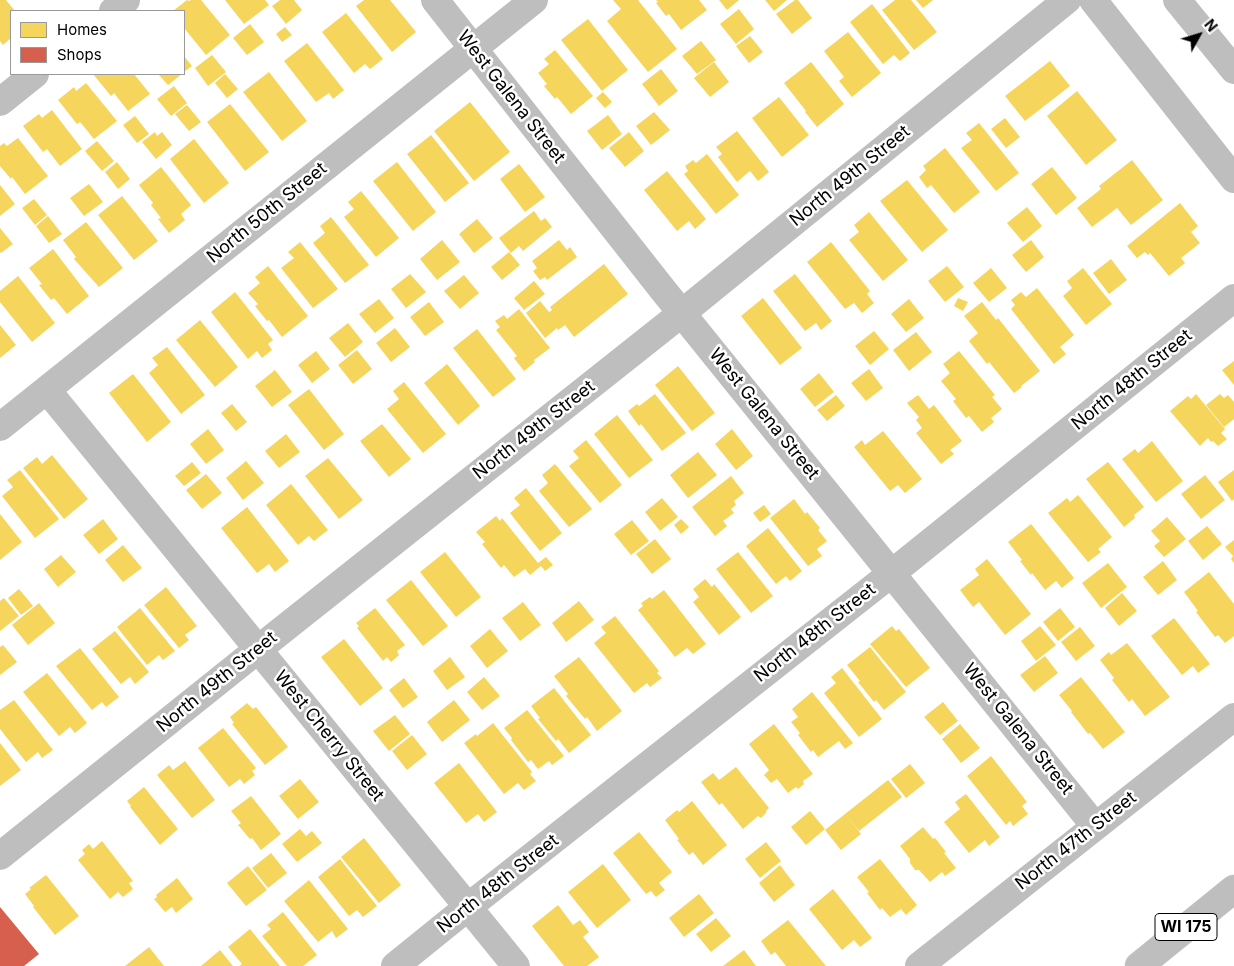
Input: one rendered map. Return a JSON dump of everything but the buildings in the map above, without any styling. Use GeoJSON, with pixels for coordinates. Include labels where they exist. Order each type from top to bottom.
{"type":"FeatureCollection","features":[{"type":"Feature","properties":{"kind":"main road"},"geometry":{"type":"LineString","coordinates":[[113,10],[126,0]]}},
{"type":"Feature","properties":{"kind":"main road","name":"West Galena Street"},"geometry":{"type":"LineString","coordinates":[[434,0],[682,313],[1096,826]]}},
{"type":"Feature","properties":{"kind":"main road","name":"North 50th Street"},"geometry":{"type":"LineString","coordinates":[[0,427],[534,0]]}},
{"type":"Feature","properties":{"kind":"main road","name":"North 49th Street"},"geometry":{"type":"LineString","coordinates":[[0,856],[682,313],[1067,0]]}},
{"type":"Feature","properties":{"kind":"main road"},"geometry":{"type":"LineString","coordinates":[[1093,0],[1234,179]]}},
{"type":"Feature","properties":{"kind":"main road"},"geometry":{"type":"LineString","coordinates":[[1177,0],[1234,70]]}},
{"type":"Feature","properties":{"kind":"main road"},"geometry":{"type":"LineString","coordinates":[[0,102],[34,75]]}},
{"type":"Feature","properties":{"kind":"main road","name":"North 48th Street"},"geometry":{"type":"LineString","coordinates":[[395,966],[892,573],[1234,298]]}},
{"type":"Feature","properties":{"kind":"main road","name":"West Cherry Street"},"geometry":{"type":"LineString","coordinates":[[47,390],[516,966]]}},
{"type":"Feature","properties":{"kind":"main road","name":"North 47th Street"},"geometry":{"type":"LineString","coordinates":[[919,966],[1234,717]]}},
{"type":"Feature","properties":{"kind":"main road","name":"WI 175"},"geometry":{"type":"LineString","coordinates":[[1139,966],[1234,889]]}}]}
